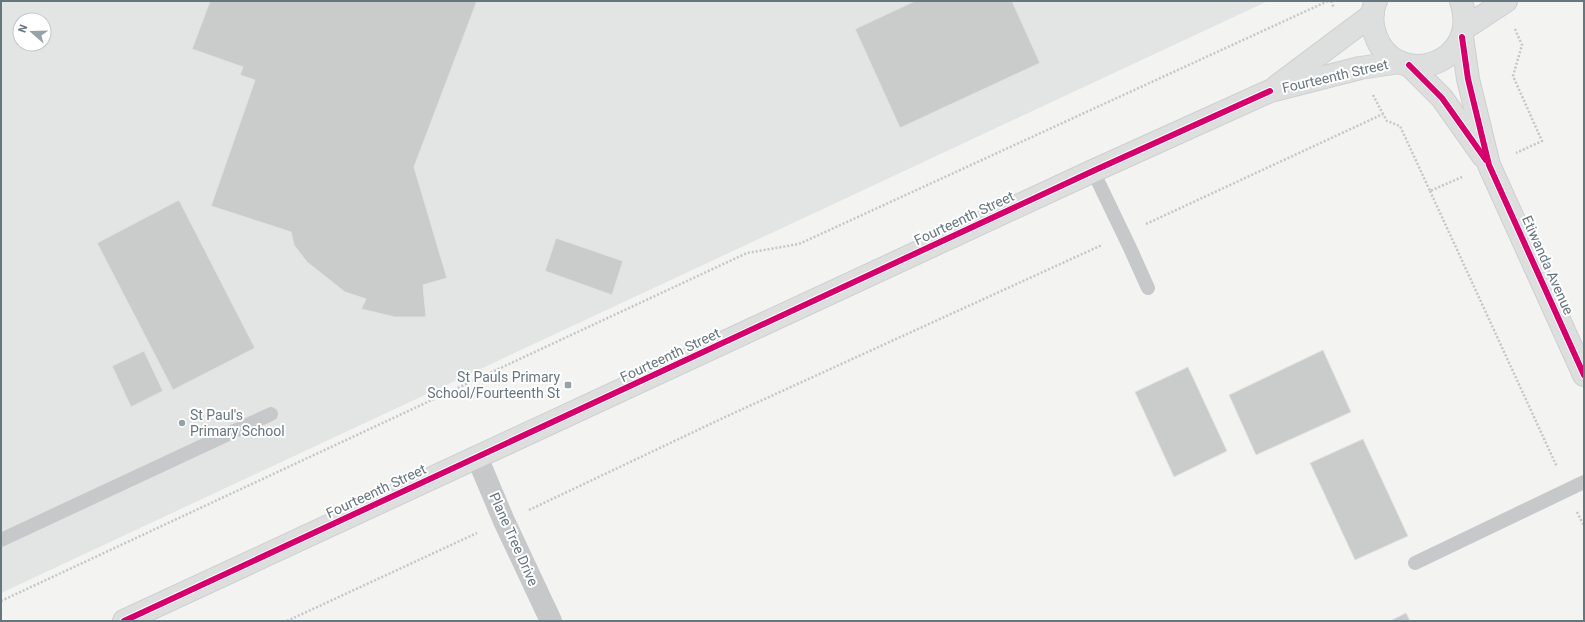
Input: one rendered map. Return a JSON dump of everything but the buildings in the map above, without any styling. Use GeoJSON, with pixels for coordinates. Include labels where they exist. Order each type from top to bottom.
{"type":"FeatureCollection","features":[{"type":"Feature","properties":{"kind":"street","name":"Etiwanda Avenue"},"geometry":{"type":"LineString","coordinates":[[1461,1],[1465,12],[1463,32],[1468,79],[1489,165],[1584,375]]}},
{"type":"Feature","properties":{"kind":"street"},"geometry":{"type":"LineString","coordinates":[[1463,32],[1506,1]]}},
{"type":"Feature","properties":{"kind":"street","name":"Etiwanda Avenue"},"geometry":{"type":"LineString","coordinates":[[1375,5],[1372,25],[1377,41],[1387,54],[1405,64],[1442,98],[1489,165]]}},
{"type":"Feature","properties":{"kind":"street","name":"Fourteenth Street"},"geometry":{"type":"LineString","coordinates":[[1270,91],[1375,5]]}},
{"type":"Feature","properties":{"kind":"street","name":"Fourteenth Street"},"geometry":{"type":"LineString","coordinates":[[124,621],[1093,171],[1270,91],[1360,68],[1405,64],[1425,66],[1440,61],[1453,51],[1463,32]]}},
{"type":"Feature","properties":{"kind":"street","name":"Plane Tree Drive"},"geometry":{"type":"LineString","coordinates":[[477,458],[504,521],[551,621]]}},
{"type":"Feature","properties":{"kind":"lane"},"geometry":{"type":"LineString","coordinates":[[1093,171],[1148,288]]}},
{"type":"Feature","properties":{"kind":"lane"},"geometry":{"type":"LineString","coordinates":[[1,540],[271,414]]}},
{"type":"Feature","properties":{"kind":"lane"},"geometry":{"type":"LineString","coordinates":[[1415,563],[1584,482]]}},
{"type":"Feature","properties":{"kind":"path"},"geometry":{"type":"LineString","coordinates":[[1,601],[747,253],[799,244],[1328,1]]}},
{"type":"Feature","properties":{"kind":"path"},"geometry":{"type":"LineString","coordinates":[[287,621],[1375,118]]}},
{"type":"Feature","properties":{"kind":"path"},"geometry":{"type":"LineString","coordinates":[[1430,191],[1584,526]]}},
{"type":"Feature","properties":{"kind":"shaded area","name":"St Paul's Primary School"},"geometry":{"type":"Polygon","coordinates":[[[1,1],[1268,1],[1,593],[1,1]]]}},
{"type":"Feature","properties":{"kind":"cycle path"},"geometry":{"type":"LineString","coordinates":[[1462,37],[1468,79],[1489,165],[1584,375]]}},
{"type":"Feature","properties":{"kind":"cycle path"},"geometry":{"type":"LineString","coordinates":[[1409,65],[1442,98],[1486,160]]}},
{"type":"Feature","properties":{"kind":"cycle path"},"geometry":{"type":"LineString","coordinates":[[124,621],[1093,171],[1270,91]]}},
{"type":"Feature","properties":{"kind":"place","name":"St Pauls Primary School/Fourteenth St"},"geometry":{"type":"Point","coordinates":[568,385]}},
{"type":"Feature","properties":{"kind":"place","name":"St Paul's Primary School"},"geometry":{"type":"Point","coordinates":[182,423]}}]}
